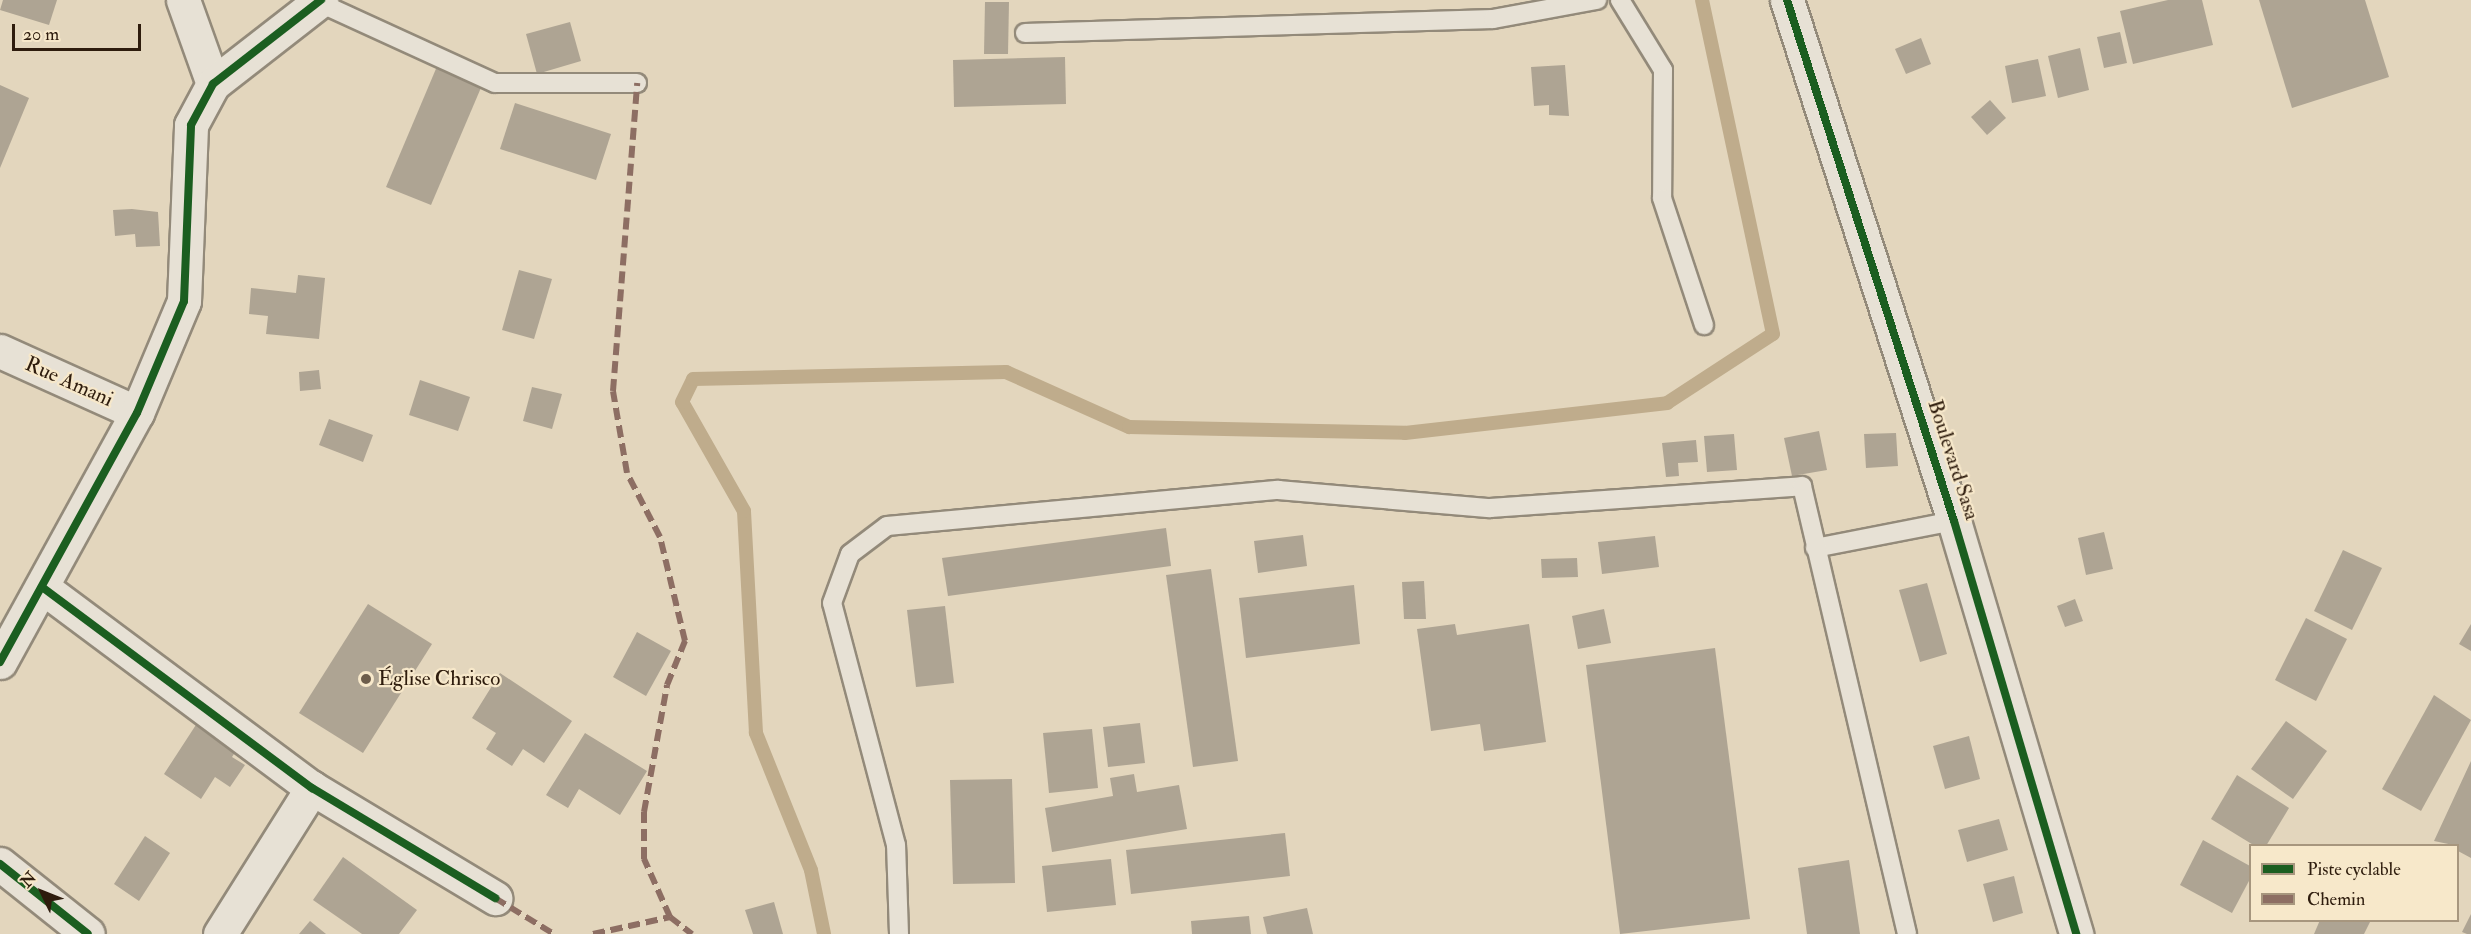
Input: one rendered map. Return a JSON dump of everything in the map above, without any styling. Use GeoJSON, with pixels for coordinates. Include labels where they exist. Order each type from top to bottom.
{"type":"FeatureCollection","features":[{"type":"Feature","properties":{"kind":"street"},"geometry":{"type":"LineString","coordinates":[[183,0],[213,84]]}},
{"type":"Feature","properties":{"kind":"street","name":"Boulevard Sasa"},"geometry":{"type":"LineString","coordinates":[[1787,0],[1954,521],[2076,934]]}},
{"type":"Feature","properties":{"kind":"street"},"geometry":{"type":"LineString","coordinates":[[0,662],[137,413],[184,301],[191,125],[213,84],[320,1]]}},
{"type":"Feature","properties":{"kind":"street","name":"Rue Amani"},"geometry":{"type":"LineString","coordinates":[[0,351],[137,413]]}},
{"type":"Feature","properties":{"kind":"street"},"geometry":{"type":"LineString","coordinates":[[42,587],[312,788],[495,898]]}},
{"type":"Feature","properties":{"kind":"street"},"geometry":{"type":"LineString","coordinates":[[220,934],[312,788]]}},
{"type":"Feature","properties":{"kind":"street"},"geometry":{"type":"LineString","coordinates":[[0,864],[88,934]]}},
{"type":"Feature","properties":{"kind":"lane"},"geometry":{"type":"LineString","coordinates":[[1025,33],[1493,19],[1598,0]]}},
{"type":"Feature","properties":{"kind":"lane"},"geometry":{"type":"LineString","coordinates":[[1620,0],[1663,70],[1662,198],[1704,326]]}},
{"type":"Feature","properties":{"kind":"lane"},"geometry":{"type":"LineString","coordinates":[[320,1],[495,83],[637,82]]}},
{"type":"Feature","properties":{"kind":"lane"},"geometry":{"type":"LineString","coordinates":[[900,934],[896,845],[832,603],[850,555],[887,526],[1278,490],[1490,508],[1802,486],[1907,934]]}},
{"type":"Feature","properties":{"kind":"lane"},"geometry":{"type":"LineString","coordinates":[[1815,548],[1954,521]]}},
{"type":"Feature","properties":{"kind":"building"},"geometry":{"type":"Polygon","coordinates":[[[3,0],[57,0],[49,25],[0,10],[3,0]]]}},
{"type":"Feature","properties":{"kind":"building"},"geometry":{"type":"Polygon","coordinates":[[[2168,0],[2202,0],[2213,45],[2133,64],[2120,11],[2168,0]]]}},
{"type":"Feature","properties":{"kind":"building"},"geometry":{"type":"Polygon","coordinates":[[[2259,0],[2365,0],[2389,77],[2292,108],[2259,0]]]}},
{"type":"Feature","properties":{"kind":"building"},"geometry":{"type":"Polygon","coordinates":[[[985,2],[1009,2],[1008,54],[984,54],[985,2]]]}},
{"type":"Feature","properties":{"kind":"building"},"geometry":{"type":"Polygon","coordinates":[[[570,22],[581,61],[537,74],[526,34],[570,22]]]}},
{"type":"Feature","properties":{"kind":"building"},"geometry":{"type":"Polygon","coordinates":[[[2120,32],[2127,63],[2104,68],[2097,37],[2120,32]]]}},
{"type":"Feature","properties":{"kind":"building"},"geometry":{"type":"Polygon","coordinates":[[[1921,38],[1931,64],[1906,74],[1895,49],[1921,38]]]}},
{"type":"Feature","properties":{"kind":"building"},"geometry":{"type":"Polygon","coordinates":[[[2080,48],[2089,90],[2058,98],[2048,56],[2080,48]]]}},
{"type":"Feature","properties":{"kind":"building"},"geometry":{"type":"Polygon","coordinates":[[[1065,57],[1066,104],[954,107],[953,60],[1065,57]]]}},
{"type":"Feature","properties":{"kind":"building"},"geometry":{"type":"Polygon","coordinates":[[[2038,59],[2046,96],[2012,103],[2005,66],[2038,59]]]}},
{"type":"Feature","properties":{"kind":"building"},"geometry":{"type":"Polygon","coordinates":[[[438,64],[483,83],[431,205],[386,187],[438,64]]]}},
{"type":"Feature","properties":{"kind":"building"},"geometry":{"type":"Polygon","coordinates":[[[1565,65],[1569,116],[1549,115],[1549,105],[1534,106],[1531,67],[1565,65]]]}},
{"type":"Feature","properties":{"kind":"building"},"geometry":{"type":"Polygon","coordinates":[[[0,85],[29,98],[0,168],[0,85]]]}},
{"type":"Feature","properties":{"kind":"building"},"geometry":{"type":"Polygon","coordinates":[[[1990,100],[2006,118],[1987,135],[1971,117],[1990,100]]]}},
{"type":"Feature","properties":{"kind":"building"},"geometry":{"type":"Polygon","coordinates":[[[515,103],[611,134],[596,180],[500,149],[515,103]]]}},
{"type":"Feature","properties":{"kind":"building"},"geometry":{"type":"Polygon","coordinates":[[[132,209],[158,212],[160,246],[136,247],[135,234],[115,236],[113,210],[132,209]]]}},
{"type":"Feature","properties":{"kind":"building"},"geometry":{"type":"Polygon","coordinates":[[[519,270],[552,279],[534,339],[502,330],[519,270]]]}},
{"type":"Feature","properties":{"kind":"building"},"geometry":{"type":"Polygon","coordinates":[[[298,275],[325,278],[319,339],[266,334],[268,316],[249,314],[251,288],[296,293],[298,275]]]}},
{"type":"Feature","properties":{"kind":"building"},"geometry":{"type":"Polygon","coordinates":[[[319,370],[321,389],[300,391],[299,372],[319,370]]]}},
{"type":"Feature","properties":{"kind":"building"},"geometry":{"type":"Polygon","coordinates":[[[420,380],[470,397],[458,431],[409,415],[420,380]]]}},
{"type":"Feature","properties":{"kind":"building"},"geometry":{"type":"Polygon","coordinates":[[[532,387],[562,394],[552,429],[523,421],[532,387]]]}},
{"type":"Feature","properties":{"kind":"building"},"geometry":{"type":"Polygon","coordinates":[[[329,419],[373,435],[363,462],[319,445],[329,419]]]}},
{"type":"Feature","properties":{"kind":"building"},"geometry":{"type":"Polygon","coordinates":[[[1819,431],[1827,470],[1792,476],[1784,438],[1819,431]]]}},
{"type":"Feature","properties":{"kind":"building"},"geometry":{"type":"Polygon","coordinates":[[[1896,433],[1898,466],[1866,468],[1864,434],[1896,433]]]}},
{"type":"Feature","properties":{"kind":"building"},"geometry":{"type":"Polygon","coordinates":[[[1734,434],[1737,470],[1707,472],[1704,436],[1734,434]]]}},
{"type":"Feature","properties":{"kind":"building"},"geometry":{"type":"Polygon","coordinates":[[[1696,440],[1698,462],[1678,463],[1679,476],[1666,477],[1662,443],[1696,440]]]}},
{"type":"Feature","properties":{"kind":"building"},"geometry":{"type":"Polygon","coordinates":[[[1166,528],[1171,566],[948,596],[942,558],[1166,528]]]}},
{"type":"Feature","properties":{"kind":"building"},"geometry":{"type":"Polygon","coordinates":[[[2104,532],[2113,569],[2086,575],[2078,538],[2104,532]]]}},
{"type":"Feature","properties":{"kind":"building"},"geometry":{"type":"Polygon","coordinates":[[[1303,535],[1307,566],[1258,573],[1254,541],[1303,535]]]}},
{"type":"Feature","properties":{"kind":"building"},"geometry":{"type":"Polygon","coordinates":[[[1655,536],[1659,567],[1602,574],[1598,542],[1655,536]]]}},
{"type":"Feature","properties":{"kind":"building"},"geometry":{"type":"Polygon","coordinates":[[[2343,550],[2382,568],[2352,630],[2314,611],[2343,550]]]}},
{"type":"Feature","properties":{"kind":"building"},"geometry":{"type":"Polygon","coordinates":[[[1577,558],[1578,577],[1542,578],[1541,559],[1577,558]]]}},
{"type":"Feature","properties":{"kind":"building"},"geometry":{"type":"Polygon","coordinates":[[[1211,569],[1238,761],[1193,767],[1166,575],[1211,569]]]}},
{"type":"Feature","properties":{"kind":"building"},"geometry":{"type":"Polygon","coordinates":[[[1424,581],[1426,619],[1404,619],[1402,582],[1424,581]]]}},
{"type":"Feature","properties":{"kind":"building"},"geometry":{"type":"Polygon","coordinates":[[[1927,583],[1947,654],[1920,662],[1899,590],[1927,583]]]}},
{"type":"Feature","properties":{"kind":"building"},"geometry":{"type":"Polygon","coordinates":[[[1354,585],[1360,644],[1246,658],[1239,598],[1354,585]]]}},
{"type":"Feature","properties":{"kind":"building"},"geometry":{"type":"Polygon","coordinates":[[[2075,599],[2083,621],[2065,627],[2057,606],[2075,599]]]}},
{"type":"Feature","properties":{"kind":"building","name":"Église Chrisco"},"geometry":{"type":"Polygon","coordinates":[[[368,604],[432,644],[363,753],[299,713],[368,604]]]}},
{"type":"Feature","properties":{"kind":"building"},"geometry":{"type":"Polygon","coordinates":[[[945,606],[954,683],[916,687],[907,610],[945,606]]]}},
{"type":"Feature","properties":{"kind":"building"},"geometry":{"type":"Polygon","coordinates":[[[1604,609],[1611,643],[1578,649],[1572,616],[1604,609]]]}},
{"type":"Feature","properties":{"kind":"building"},"geometry":{"type":"Polygon","coordinates":[[[2306,618],[2347,639],[2316,701],[2275,680],[2306,618]]]}},
{"type":"Feature","properties":{"kind":"building"},"geometry":{"type":"Polygon","coordinates":[[[1455,624],[1457,635],[1529,624],[1546,742],[1484,751],[1480,724],[1431,731],[1417,629],[1455,624]]]}},
{"type":"Feature","properties":{"kind":"building"},"geometry":{"type":"Polygon","coordinates":[[[2471,624],[2471,651],[2459,644],[2471,624]]]}},
{"type":"Feature","properties":{"kind":"building"},"geometry":{"type":"Polygon","coordinates":[[[637,632],[671,651],[646,696],[613,677],[637,632]]]}},
{"type":"Feature","properties":{"kind":"building"},"geometry":{"type":"Polygon","coordinates":[[[1715,648],[1750,919],[1620,934],[1586,665],[1715,648]]]}},
{"type":"Feature","properties":{"kind":"building"},"geometry":{"type":"Polygon","coordinates":[[[500,673],[572,721],[544,763],[523,749],[512,766],[486,749],[496,733],[472,718],[500,673]]]}},
{"type":"Feature","properties":{"kind":"building"},"geometry":{"type":"Polygon","coordinates":[[[2434,695],[2471,720],[2421,811],[2382,789],[2434,695]]]}},
{"type":"Feature","properties":{"kind":"building"},"geometry":{"type":"Polygon","coordinates":[[[203,714],[243,740],[232,757],[245,765],[230,787],[215,777],[201,799],[164,774],[203,714]]]}},
{"type":"Feature","properties":{"kind":"building"},"geometry":{"type":"Polygon","coordinates":[[[2286,721],[2327,751],[2293,799],[2251,769],[2286,721]]]}},
{"type":"Feature","properties":{"kind":"building"},"geometry":{"type":"Polygon","coordinates":[[[1140,723],[1145,763],[1108,767],[1103,727],[1140,723]]]}},
{"type":"Feature","properties":{"kind":"building"},"geometry":{"type":"Polygon","coordinates":[[[1092,729],[1098,788],[1049,793],[1043,733],[1092,729]]]}},
{"type":"Feature","properties":{"kind":"building"},"geometry":{"type":"Polygon","coordinates":[[[585,733],[647,771],[620,815],[579,789],[568,808],[546,795],[585,733]]]}},
{"type":"Feature","properties":{"kind":"building"},"geometry":{"type":"Polygon","coordinates":[[[1969,736],[1980,779],[1945,789],[1933,746],[1969,736]]]}},
{"type":"Feature","properties":{"kind":"building"},"geometry":{"type":"Polygon","coordinates":[[[2471,761],[2471,858],[2459,852],[2459,844],[2434,841],[2471,761]]]}},
{"type":"Feature","properties":{"kind":"building"},"geometry":{"type":"Polygon","coordinates":[[[1134,774],[1137,792],[1179,785],[1187,829],[1052,852],[1045,808],[1113,796],[1110,778],[1134,774]]]}},
{"type":"Feature","properties":{"kind":"building"},"geometry":{"type":"Polygon","coordinates":[[[2237,775],[2289,808],[2267,844],[2252,844],[2211,819],[2237,775]]]}},
{"type":"Feature","properties":{"kind":"building"},"geometry":{"type":"Polygon","coordinates":[[[1012,779],[1015,883],[953,884],[950,780],[1012,779]]]}},
{"type":"Feature","properties":{"kind":"building"},"geometry":{"type":"Polygon","coordinates":[[[1999,819],[2008,850],[1967,862],[1958,830],[1999,819]]]}},
{"type":"Feature","properties":{"kind":"building"},"geometry":{"type":"Polygon","coordinates":[[[1285,833],[1290,876],[1131,894],[1126,850],[1285,833]]]}},
{"type":"Feature","properties":{"kind":"building"},"geometry":{"type":"Polygon","coordinates":[[[145,836],[170,853],[139,901],[114,884],[145,836]]]}},
{"type":"Feature","properties":{"kind":"building"},"geometry":{"type":"Polygon","coordinates":[[[2203,840],[2249,865],[2249,881],[2232,913],[2180,885],[2203,840]]]}},
{"type":"Feature","properties":{"kind":"building"},"geometry":{"type":"Polygon","coordinates":[[[343,857],[417,910],[399,934],[362,934],[313,900],[343,857]]]}},
{"type":"Feature","properties":{"kind":"building"},"geometry":{"type":"Polygon","coordinates":[[[1111,859],[1116,905],[1047,912],[1042,866],[1111,859]]]}},
{"type":"Feature","properties":{"kind":"building"},"geometry":{"type":"Polygon","coordinates":[[[1849,860],[1860,934],[1807,934],[1798,868],[1849,860]]]}},
{"type":"Feature","properties":{"kind":"building"},"geometry":{"type":"Polygon","coordinates":[[[2014,876],[2023,913],[1993,922],[1983,884],[2014,876]]]}},
{"type":"Feature","properties":{"kind":"building"},"geometry":{"type":"Polygon","coordinates":[[[774,902],[783,934],[753,934],[745,910],[774,902]]]}},
{"type":"Feature","properties":{"kind":"building"},"geometry":{"type":"Polygon","coordinates":[[[1307,908],[1313,934],[1267,934],[1263,917],[1307,908]]]}},
{"type":"Feature","properties":{"kind":"building"},"geometry":{"type":"Polygon","coordinates":[[[2471,914],[2471,934],[2467,934],[2462,932],[2471,914]]]}},
{"type":"Feature","properties":{"kind":"building"},"geometry":{"type":"Polygon","coordinates":[[[1249,916],[1251,934],[1192,934],[1191,921],[1249,916]]]}},
{"type":"Feature","properties":{"kind":"building"},"geometry":{"type":"Polygon","coordinates":[[[310,921],[326,934],[299,934],[310,921]]]}},
{"type":"Feature","properties":{"kind":"building"},"geometry":{"type":"Polygon","coordinates":[[[2319,922],[2370,922],[2364,934],[2314,934],[2319,922]]]}},
{"type":"Feature","properties":{"kind":"waterway"},"geometry":{"type":"LineString","coordinates":[[824,934],[811,870],[756,733],[744,511],[682,402],[693,379],[1006,372],[1129,427],[1405,433],[1667,403],[1773,334],[1702,0]]}},
{"type":"Feature","properties":{"kind":"marked path"},"geometry":{"type":"LineString","coordinates":[[593,934],[670,917],[644,859],[644,812],[667,685],[685,641],[660,537],[627,473],[613,391],[637,83]]}},
{"type":"Feature","properties":{"kind":"marked path"},"geometry":{"type":"LineString","coordinates":[[495,898],[554,934]]}},
{"type":"Feature","properties":{"kind":"marked path"},"geometry":{"type":"LineString","coordinates":[[670,917],[692,934]]}},
{"type":"Feature","properties":{"kind":"cycle path"},"geometry":{"type":"LineString","coordinates":[[0,662],[137,413],[184,301],[191,125],[213,84],[321,0]]}},
{"type":"Feature","properties":{"kind":"cycle path"},"geometry":{"type":"LineString","coordinates":[[1787,0],[1954,521],[2076,934]]}},
{"type":"Feature","properties":{"kind":"cycle path"},"geometry":{"type":"LineString","coordinates":[[42,587],[312,788],[495,898]]}},
{"type":"Feature","properties":{"kind":"cycle path"},"geometry":{"type":"LineString","coordinates":[[0,864],[88,934]]}},
{"type":"Feature","properties":{"kind":"place","name":"Église Chrisco"},"geometry":{"type":"Point","coordinates":[366,679]}}]}
